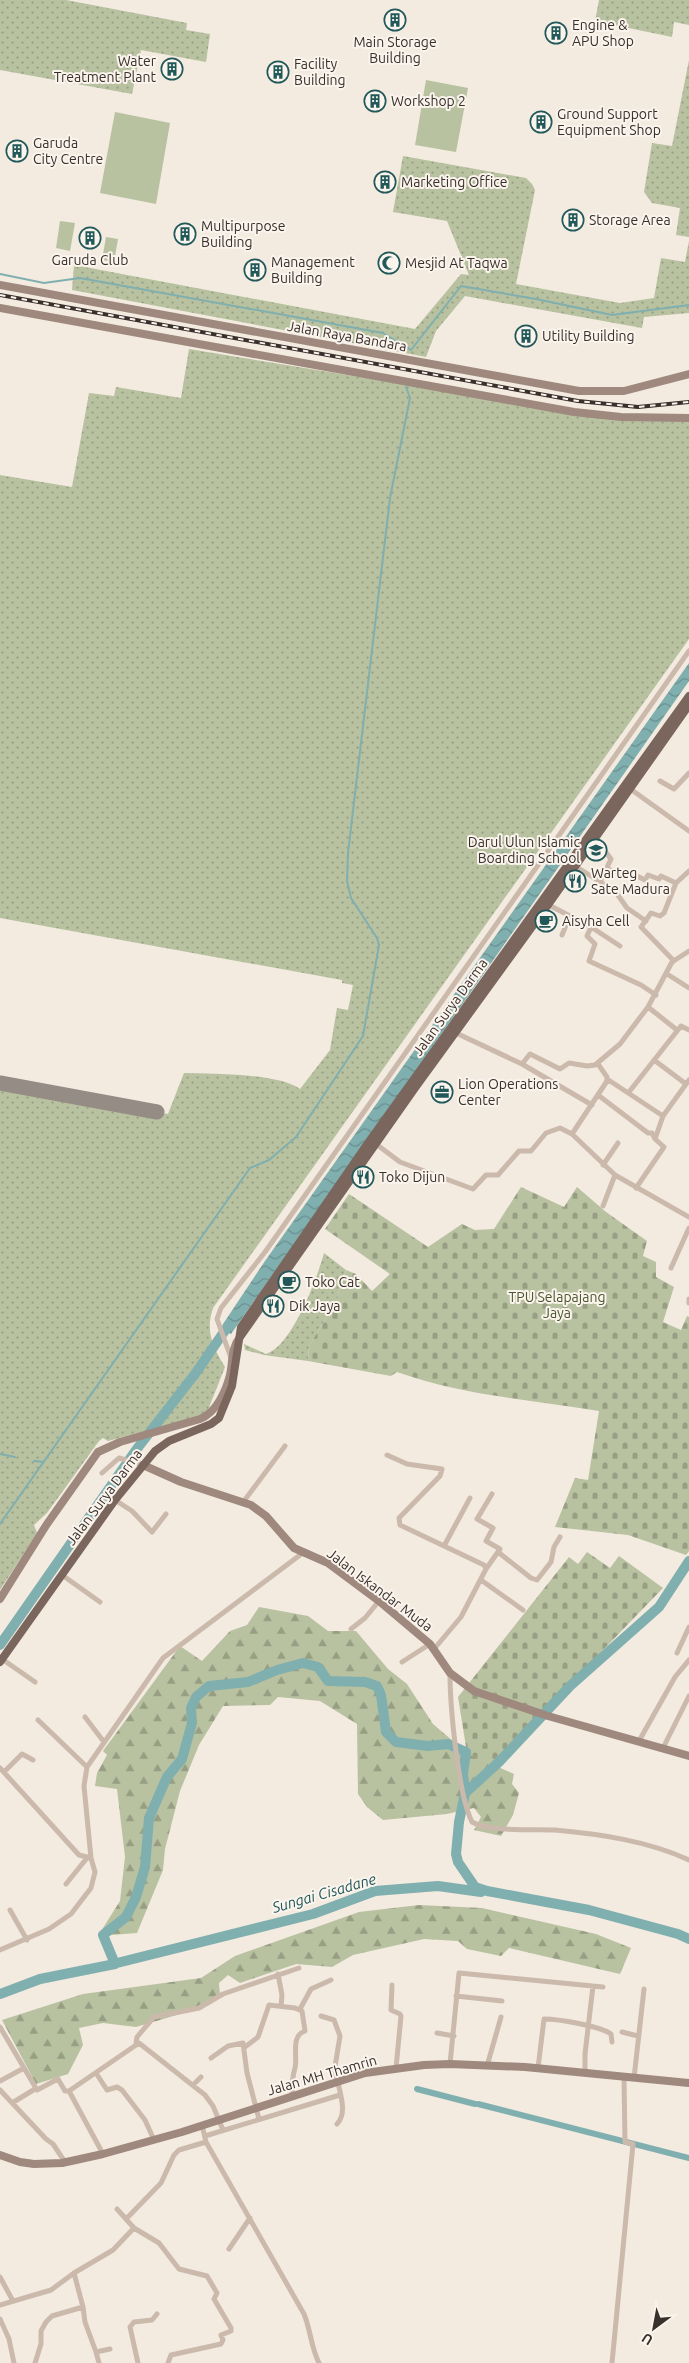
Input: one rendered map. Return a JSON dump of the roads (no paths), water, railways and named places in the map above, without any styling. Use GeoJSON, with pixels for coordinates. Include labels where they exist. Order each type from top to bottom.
{"type":"FeatureCollection","features":[{"type":"Feature","properties":{"kind":"main road","name":"Jalan Surya Darma"},"geometry":{"type":"LineString","coordinates":[[240,1337],[456,1033],[689,696]]}},
{"type":"Feature","properties":{"kind":"main road","name":"Jalan Surya Darma"},"geometry":{"type":"LineString","coordinates":[[1,1660],[139,1464],[161,1446],[211,1424],[219,1418],[232,1386],[241,1327],[285,1263],[545,903],[575,866],[629,788],[688,710]]}},
{"type":"Feature","properties":{"kind":"street","name":"Jalan Raya Bandara"},"geometry":{"type":"LineString","coordinates":[[0,285],[570,389],[613,392],[646,386],[689,374]]}},
{"type":"Feature","properties":{"kind":"street"},"geometry":{"type":"LineString","coordinates":[[0,308],[574,412],[621,417],[688,418]]}},
{"type":"Feature","properties":{"kind":"street"},"geometry":{"type":"LineString","coordinates":[[232,1361],[217,1319],[221,1308],[264,1252],[689,651]]}},
{"type":"Feature","properties":{"kind":"street"},"geometry":{"type":"LineString","coordinates":[[660,781],[674,789],[689,773]]}},
{"type":"Feature","properties":{"kind":"street"},"geometry":{"type":"LineString","coordinates":[[629,788],[689,831]]}},
{"type":"Feature","properties":{"kind":"street"},"geometry":{"type":"LineString","coordinates":[[591,843],[609,856],[611,861],[601,880]]}},
{"type":"Feature","properties":{"kind":"street"},"geometry":{"type":"LineString","coordinates":[[575,866],[601,880],[615,891],[627,908],[646,921]]}},
{"type":"Feature","properties":{"kind":"street"},"geometry":{"type":"LineString","coordinates":[[607,870],[630,876],[633,874],[645,880],[648,876],[658,879],[661,876],[676,883]]}},
{"type":"Feature","properties":{"kind":"street"},"geometry":{"type":"LineString","coordinates":[[674,961],[642,928],[652,913],[660,916],[664,913],[676,883],[689,871]]}},
{"type":"Feature","properties":{"kind":"street"},"geometry":{"type":"LineString","coordinates":[[545,903],[591,927],[620,946]]}},
{"type":"Feature","properties":{"kind":"street"},"geometry":{"type":"LineString","coordinates":[[562,935],[570,916]]}},
{"type":"Feature","properties":{"kind":"street"},"geometry":{"type":"LineString","coordinates":[[591,927],[587,936],[596,944],[589,961],[641,985],[656,995]]}},
{"type":"Feature","properties":{"kind":"street"},"geometry":{"type":"LineString","coordinates":[[522,1064],[530,1054],[560,1069],[569,1063],[587,1066],[598,1064],[623,1041],[656,995],[674,961],[688,953]]}},
{"type":"Feature","properties":{"kind":"street"},"geometry":{"type":"LineString","coordinates":[[667,974],[689,988]]}},
{"type":"Feature","properties":{"kind":"street"},"geometry":{"type":"LineString","coordinates":[[648,1007],[677,1030]]}},
{"type":"Feature","properties":{"kind":"street"},"geometry":{"type":"LineString","coordinates":[[628,1092],[677,1030],[682,1026],[689,1030]]}},
{"type":"Feature","properties":{"kind":"street"},"geometry":{"type":"LineString","coordinates":[[456,1033],[522,1064],[592,1105]]}},
{"type":"Feature","properties":{"kind":"street"},"geometry":{"type":"LineString","coordinates":[[654,1060],[687,1084],[663,1116],[655,1139]]}},
{"type":"Feature","properties":{"kind":"street"},"geometry":{"type":"LineString","coordinates":[[598,1064],[607,1079],[663,1116]]}},
{"type":"Feature","properties":{"kind":"street"},"geometry":{"type":"LineString","coordinates":[[572,1134],[607,1079]]}},
{"type":"Feature","properties":{"kind":"street"},"geometry":{"type":"LineString","coordinates":[[598,1095],[648,1133],[652,1133],[655,1139],[664,1147],[636,1188]]}},
{"type":"Feature","properties":{"kind":"street"},"geometry":{"type":"LineString","coordinates":[[376,1144],[400,1162],[473,1190],[486,1175],[498,1175],[519,1151],[532,1150],[550,1130],[560,1128],[572,1134],[615,1175],[689,1217]]}},
{"type":"Feature","properties":{"kind":"street"},"geometry":{"type":"LineString","coordinates":[[604,1165],[618,1143]]}},
{"type":"Feature","properties":{"kind":"street"},"geometry":{"type":"LineString","coordinates":[[603,1206],[615,1175]]}},
{"type":"Feature","properties":{"kind":"street"},"geometry":{"type":"LineString","coordinates":[[671,1268],[689,1228]]}},
{"type":"Feature","properties":{"kind":"street"},"geometry":{"type":"LineString","coordinates":[[0,1599],[92,1458],[103,1448],[200,1419],[211,1412],[230,1376],[234,1346],[240,1337]]}},
{"type":"Feature","properties":{"kind":"street"},"geometry":{"type":"LineString","coordinates":[[244,1501],[285,1446]]}},
{"type":"Feature","properties":{"kind":"street"},"geometry":{"type":"LineString","coordinates":[[387,1455],[407,1464],[442,1469],[440,1476],[398,1522],[400,1525],[484,1565],[486,1569]]}},
{"type":"Feature","properties":{"kind":"street"},"geometry":{"type":"LineString","coordinates":[[102,1473],[114,1460],[126,1459],[139,1464]]}},
{"type":"Feature","properties":{"kind":"street","name":"Jalan Iskandar Muda"},"geometry":{"type":"LineString","coordinates":[[139,1464],[223,1497],[244,1501],[266,1516],[294,1548],[328,1563],[379,1601],[432,1646],[450,1673],[474,1691],[539,1714],[689,1756]]}},
{"type":"Feature","properties":{"kind":"street"},"geometry":{"type":"LineString","coordinates":[[402,1662],[432,1646],[460,1617],[486,1569],[498,1552],[500,1548],[486,1540],[493,1528],[477,1519],[492,1494]]}},
{"type":"Feature","properties":{"kind":"street"},"geometry":{"type":"LineString","coordinates":[[444,1546],[470,1498]]}},
{"type":"Feature","properties":{"kind":"street"},"geometry":{"type":"LineString","coordinates":[[115,1500],[132,1511],[152,1532],[166,1514]]}},
{"type":"Feature","properties":{"kind":"street"},"geometry":{"type":"LineString","coordinates":[[498,1552],[531,1578],[537,1580],[550,1562],[554,1547],[560,1538]]}},
{"type":"Feature","properties":{"kind":"street"},"geometry":{"type":"LineString","coordinates":[[0,1950],[28,1940],[63,1919],[79,1904],[94,1881],[95,1866],[89,1858],[84,1786],[87,1766],[162,1658],[304,1552]]}},
{"type":"Feature","properties":{"kind":"street"},"geometry":{"type":"LineString","coordinates":[[62,1575],[100,1602]]}},
{"type":"Feature","properties":{"kind":"street"},"geometry":{"type":"LineString","coordinates":[[481,1580],[523,1610]]}},
{"type":"Feature","properties":{"kind":"street"},"geometry":{"type":"LineString","coordinates":[[351,1629],[366,1618],[379,1601]]}},
{"type":"Feature","properties":{"kind":"street"},"geometry":{"type":"LineString","coordinates":[[677,1653],[689,1627]]}},
{"type":"Feature","properties":{"kind":"street"},"geometry":{"type":"LineString","coordinates":[[1,1660],[35,1682]]}},
{"type":"Feature","properties":{"kind":"street"},"geometry":{"type":"LineString","coordinates":[[639,1741],[675,1677],[689,1660]]}},
{"type":"Feature","properties":{"kind":"street"},"geometry":{"type":"LineString","coordinates":[[450,1673],[450,1692],[461,1782],[472,1822],[494,1828],[556,1830],[614,1838],[670,1852],[689,1860]]}},
{"type":"Feature","properties":{"kind":"street"},"geometry":{"type":"LineString","coordinates":[[662,1748],[689,1696]]}},
{"type":"Feature","properties":{"kind":"street"},"geometry":{"type":"LineString","coordinates":[[85,1717],[104,1742]]}},
{"type":"Feature","properties":{"kind":"street"},"geometry":{"type":"LineString","coordinates":[[38,1720],[87,1766]]}},
{"type":"Feature","properties":{"kind":"street"},"geometry":{"type":"LineString","coordinates":[[33,1760],[22,1754],[2,1770],[79,1855],[89,1858]]}},
{"type":"Feature","properties":{"kind":"street"},"geometry":{"type":"LineString","coordinates":[[66,1884],[89,1858]]}},
{"type":"Feature","properties":{"kind":"street"},"geometry":{"type":"LineString","coordinates":[[10,1910],[28,1940]]}},
{"type":"Feature","properties":{"kind":"street"},"geometry":{"type":"LineString","coordinates":[[69,2091],[96,2074],[136,2043],[137,2037],[154,2017],[199,2008],[223,1994],[299,1968]]}},
{"type":"Feature","properties":{"kind":"street"},"geometry":{"type":"LineString","coordinates":[[450,2064],[454,2036],[457,1976],[461,1973],[603,1987]]}},
{"type":"Feature","properties":{"kind":"street"},"geometry":{"type":"LineString","coordinates":[[278,1974],[282,1994],[281,2006]]}},
{"type":"Feature","properties":{"kind":"street"},"geometry":{"type":"LineString","coordinates":[[300,2009],[311,1989],[331,1980]]}},
{"type":"Feature","properties":{"kind":"street"},"geometry":{"type":"LineString","coordinates":[[392,1984],[391,2010],[401,2016],[396,2068]]}},
{"type":"Feature","properties":{"kind":"street"},"geometry":{"type":"LineString","coordinates":[[585,2072],[592,1986]]}},
{"type":"Feature","properties":{"kind":"street"},"geometry":{"type":"LineString","coordinates":[[634,2078],[644,1989]]}},
{"type":"Feature","properties":{"kind":"street"},"geometry":{"type":"LineString","coordinates":[[456,1996],[502,2001]]}},
{"type":"Feature","properties":{"kind":"street"},"geometry":{"type":"LineString","coordinates":[[245,2046],[258,2037],[268,2005],[300,2009]]}},
{"type":"Feature","properties":{"kind":"street"},"geometry":{"type":"LineString","coordinates":[[292,2096],[294,2051],[297,2038],[305,2031],[304,2016],[300,2009]]}},
{"type":"Feature","properties":{"kind":"street"},"geometry":{"type":"LineString","coordinates":[[321,2016],[334,2020],[340,2036],[338,2088],[342,2118],[337,2124]]}},
{"type":"Feature","properties":{"kind":"street"},"geometry":{"type":"LineString","coordinates":[[487,2066],[501,2017]]}},
{"type":"Feature","properties":{"kind":"street"},"geometry":{"type":"LineString","coordinates":[[538,2068],[544,2019],[588,2025],[611,2034],[612,2042]]}},
{"type":"Feature","properties":{"kind":"street"},"geometry":{"type":"LineString","coordinates":[[0,2027],[35,2089]]}},
{"type":"Feature","properties":{"kind":"street"},"geometry":{"type":"LineString","coordinates":[[622,2032],[638,2036]]}},
{"type":"Feature","properties":{"kind":"street"},"geometry":{"type":"LineString","coordinates":[[437,2033],[454,2036]]}},
{"type":"Feature","properties":{"kind":"street"},"geometry":{"type":"LineString","coordinates":[[136,2043],[140,2044],[205,2095],[222,2124]]}},
{"type":"Feature","properties":{"kind":"street"},"geometry":{"type":"LineString","coordinates":[[211,2058],[228,2046],[243,2043],[245,2046]]}},
{"type":"Feature","properties":{"kind":"street"},"geometry":{"type":"LineString","coordinates":[[245,2046],[247,2073],[258,2113]]}},
{"type":"Feature","properties":{"kind":"street","name":"Jalan MH Thamrin"},"geometry":{"type":"LineString","coordinates":[[0,2155],[20,2162],[34,2164],[65,2162],[154,2140],[204,2133],[222,2124],[258,2113],[292,2096],[338,2088],[365,2073],[396,2068],[450,2064],[538,2068],[689,2083]]}},
{"type":"Feature","properties":{"kind":"street"},"geometry":{"type":"LineString","coordinates":[[0,2081],[24,2068]]}},
{"type":"Feature","properties":{"kind":"street"},"geometry":{"type":"LineString","coordinates":[[96,2074],[107,2090],[117,2087],[122,2090],[145,2120],[154,2140]]}},
{"type":"Feature","properties":{"kind":"street"},"geometry":{"type":"LineString","coordinates":[[193,2085],[201,2077]]}},
{"type":"Feature","properties":{"kind":"street"},"geometry":{"type":"LineString","coordinates":[[612,2363],[633,2144],[625,2142],[624,2077]]}},
{"type":"Feature","properties":{"kind":"street"},"geometry":{"type":"LineString","coordinates":[[12,2103],[35,2089],[39,2090],[58,2079],[65,2091],[69,2091],[103,2154]]}},
{"type":"Feature","properties":{"kind":"street"},"geometry":{"type":"LineString","coordinates":[[126,2219],[161,2183],[174,2155],[204,2133],[222,2124],[338,2088]]}},
{"type":"Feature","properties":{"kind":"street"},"geometry":{"type":"LineString","coordinates":[[0,2090],[46,2140],[54,2144],[65,2162]]}},
{"type":"Feature","properties":{"kind":"street"},"geometry":{"type":"LineString","coordinates":[[204,2133],[304,2314],[310,2328],[312,2351],[319,2363]]}},
{"type":"Feature","properties":{"kind":"street"},"geometry":{"type":"LineString","coordinates":[[116,2209],[134,2228],[159,2243],[179,2269],[207,2276],[217,2293],[214,2300],[231,2330],[221,2336],[223,2340],[220,2344],[171,2355],[168,2363]]}},
{"type":"Feature","properties":{"kind":"street"},"geometry":{"type":"LineString","coordinates":[[229,2249],[250,2218]]}},
{"type":"Feature","properties":{"kind":"street"},"geometry":{"type":"LineString","coordinates":[[0,2305],[51,2290],[74,2273],[113,2250],[134,2228]]}},
{"type":"Feature","properties":{"kind":"street"},"geometry":{"type":"LineString","coordinates":[[74,2273],[85,2322],[98,2363]]}},
{"type":"Feature","properties":{"kind":"street"},"geometry":{"type":"LineString","coordinates":[[0,2277],[13,2301]]}},
{"type":"Feature","properties":{"kind":"street"},"geometry":{"type":"LineString","coordinates":[[35,2363],[41,2344],[41,2331],[46,2322],[52,2316],[83,2307]]}},
{"type":"Feature","properties":{"kind":"street"},"geometry":{"type":"LineString","coordinates":[[138,2363],[130,2327],[134,2322],[152,2320],[157,2314]]}},
{"type":"Feature","properties":{"kind":"street"},"geometry":{"type":"LineString","coordinates":[[0,2319],[8,2339],[14,2363]]}},
{"type":"Feature","properties":{"kind":"street"},"geometry":{"type":"LineString","coordinates":[[96,2352],[110,2349]]}},
{"type":"Feature","properties":{"kind":"water"},"geometry":{"type":"Polygon","coordinates":[[[689,663],[689,681],[231,1334],[225,1332],[223,1324],[265,1261],[689,663]]]}},
{"type":"Feature","properties":{"kind":"waterway"},"geometry":{"type":"LineString","coordinates":[[0,274],[44,283],[80,278],[383,333],[411,350],[461,286],[612,315],[689,305]]}},
{"type":"Feature","properties":{"kind":"waterway"},"geometry":{"type":"LineString","coordinates":[[0,1524],[250,1168],[269,1160],[296,1137],[363,1036],[379,945],[377,938],[351,898],[347,881],[348,853],[390,498],[410,398],[406,387]]}},
{"type":"Feature","properties":{"kind":"waterway"},"geometry":{"type":"LineString","coordinates":[[0,1645],[136,1450],[195,1374],[228,1326]]}},
{"type":"Feature","properties":{"kind":"waterway"},"geometry":{"type":"LineString","coordinates":[[0,1454],[15,1457]]}},
{"type":"Feature","properties":{"kind":"waterway"},"geometry":{"type":"LineString","coordinates":[[34,1461],[44,1462]]}},
{"type":"Feature","properties":{"kind":"waterway"},"geometry":{"type":"LineString","coordinates":[[465,1793],[499,1762],[570,1686],[659,1607],[689,1561]]}},
{"type":"Feature","properties":{"kind":"waterway"},"geometry":{"type":"LineString","coordinates":[[0,1994],[40,1979],[115,1964],[103,1935],[126,1917],[136,1897],[145,1867],[149,1818],[167,1777],[182,1759],[192,1723],[191,1708],[196,1697],[209,1686],[248,1682],[277,1670],[303,1663],[318,1667],[328,1681],[365,1682],[377,1686],[381,1695],[386,1732],[396,1742],[428,1746],[448,1744],[466,1752],[463,1774],[465,1793],[459,1822],[456,1854],[458,1862],[475,1887],[487,1891],[589,1910],[678,1934],[689,1939]]}},
{"type":"Feature","properties":{"kind":"waterway","name":"Sungai Cisadane"},"geometry":{"type":"LineString","coordinates":[[109,1965],[313,1914],[375,1891],[438,1886],[481,1892]]}},
{"type":"Feature","properties":{"kind":"waterway"},"geometry":{"type":"LineString","coordinates":[[417,2089],[475,2104]]}},
{"type":"Feature","properties":{"kind":"waterway"},"geometry":{"type":"LineString","coordinates":[[478,2104],[689,2158]]}},
{"type":"Feature","properties":{"kind":"railway"},"geometry":{"type":"LineString","coordinates":[[0,295],[578,401],[638,407],[689,402]]}},
{"type":"Feature","properties":{"kind":"place","name":"Main Storage Building"},"geometry":{"type":"Point","coordinates":[395,20]}},
{"type":"Feature","properties":{"kind":"place","name":"Engine & APU Shop"},"geometry":{"type":"Point","coordinates":[556,33]}},
{"type":"Feature","properties":{"kind":"place","name":"Water Treatment Plant"},"geometry":{"type":"Point","coordinates":[172,69]}},
{"type":"Feature","properties":{"kind":"place","name":"Facility Building"},"geometry":{"type":"Point","coordinates":[278,72]}},
{"type":"Feature","properties":{"kind":"place","name":"Workshop 2"},"geometry":{"type":"Point","coordinates":[375,101]}},
{"type":"Feature","properties":{"kind":"place","name":"Ground Support Equipment Shop"},"geometry":{"type":"Point","coordinates":[541,122]}},
{"type":"Feature","properties":{"kind":"place","name":"Garuda City Centre"},"geometry":{"type":"Point","coordinates":[17,151]}},
{"type":"Feature","properties":{"kind":"place","name":"Marketing Office"},"geometry":{"type":"Point","coordinates":[385,182]}},
{"type":"Feature","properties":{"kind":"place","name":"Storage Area"},"geometry":{"type":"Point","coordinates":[573,220]}},
{"type":"Feature","properties":{"kind":"place","name":"Multipurpose Building"},"geometry":{"type":"Point","coordinates":[185,234]}},
{"type":"Feature","properties":{"kind":"place","name":"Garuda Club"},"geometry":{"type":"Point","coordinates":[90,238]}},
{"type":"Feature","properties":{"kind":"place","name":"Mesjid At Taqwa"},"geometry":{"type":"Point","coordinates":[389,263]}},
{"type":"Feature","properties":{"kind":"place","name":"Management Building"},"geometry":{"type":"Point","coordinates":[255,270]}},
{"type":"Feature","properties":{"kind":"place","name":"Utility Building"},"geometry":{"type":"Point","coordinates":[526,336]}},
{"type":"Feature","properties":{"kind":"place","name":"Darul Ulun Islamic Boarding School"},"geometry":{"type":"Point","coordinates":[596,850]}},
{"type":"Feature","properties":{"kind":"place","name":"Warteg Sate Madura"},"geometry":{"type":"Point","coordinates":[575,881]}},
{"type":"Feature","properties":{"kind":"place","name":"Aisyha Cell"},"geometry":{"type":"Point","coordinates":[546,921]}},
{"type":"Feature","properties":{"kind":"place","name":"Lion Operations Center"},"geometry":{"type":"Point","coordinates":[442,1092]}},
{"type":"Feature","properties":{"kind":"place","name":"Toko Dijun"},"geometry":{"type":"Point","coordinates":[363,1177]}},
{"type":"Feature","properties":{"kind":"place","name":"Toko Cat"},"geometry":{"type":"Point","coordinates":[289,1282]}},
{"type":"Feature","properties":{"kind":"place","name":"Dik Jaya"},"geometry":{"type":"Point","coordinates":[273,1306]}},
{"type":"Feature","properties":{"kind":"park label","name":"TPU Selapajang Jaya"},"geometry":{"type":"Point","coordinates":[557,1305]}}]}
